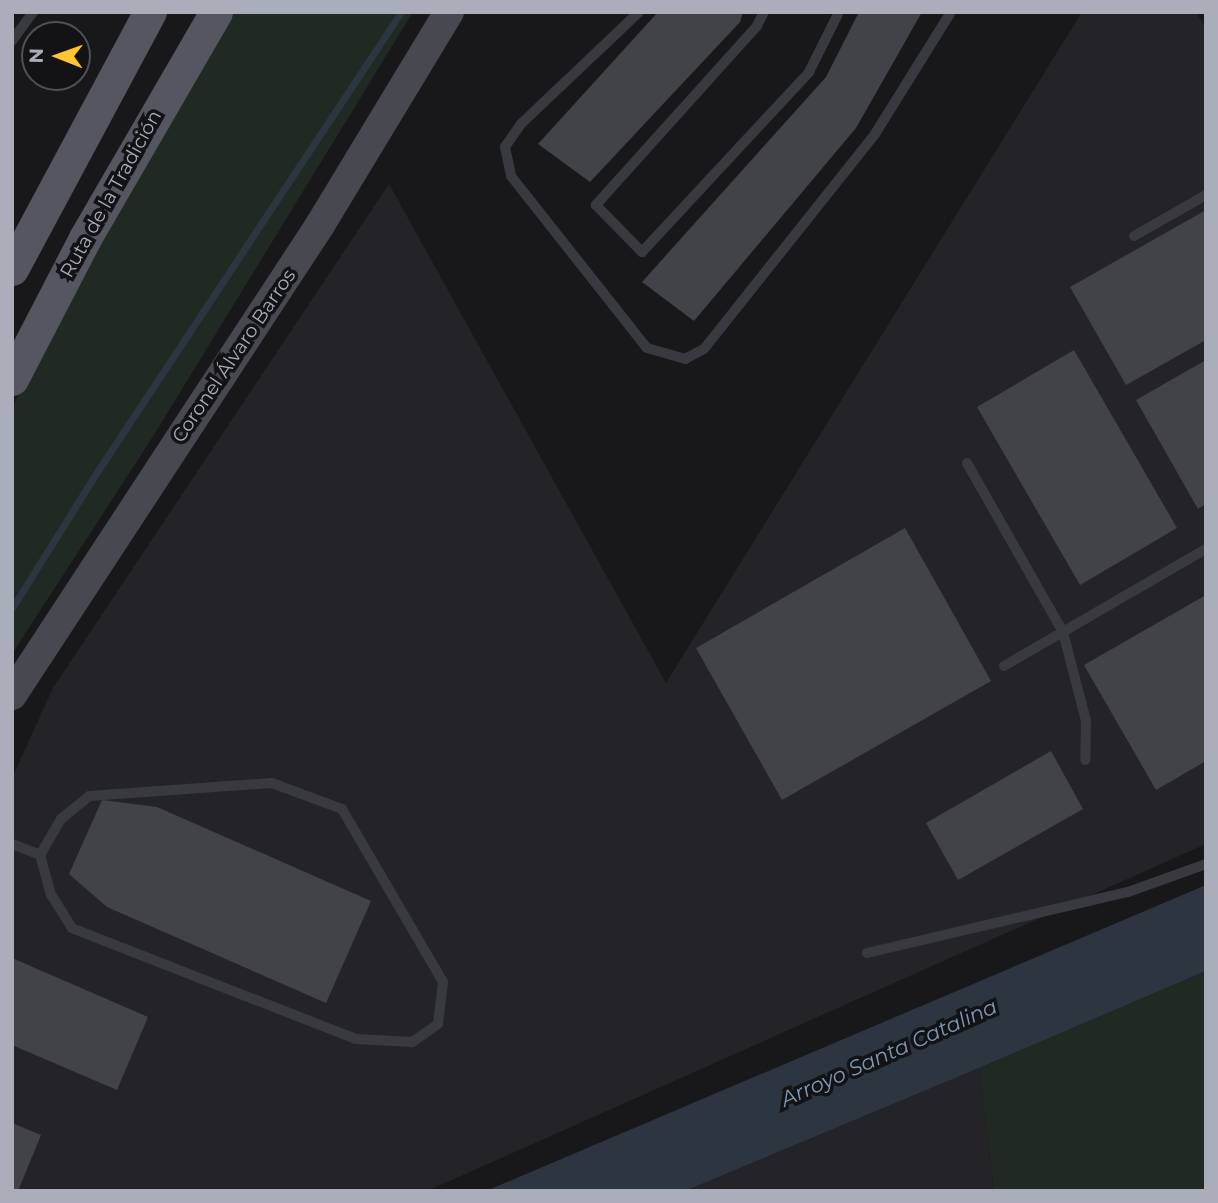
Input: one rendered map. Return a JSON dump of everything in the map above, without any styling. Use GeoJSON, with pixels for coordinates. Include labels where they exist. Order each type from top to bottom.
{"type":"FeatureCollection","features":[{"type":"Feature","properties":{"kind":"main road"},"geometry":{"type":"LineString","coordinates":[[12,270],[150,12]]}},
{"type":"Feature","properties":{"kind":"main road","name":"Ruta de la Tradición"},"geometry":{"type":"LineString","coordinates":[[12,379],[92,226],[216,12]]}},
{"type":"Feature","properties":{"kind":"main road","name":"Coronel Álvaro Barros"},"geometry":{"type":"LineString","coordinates":[[12,695],[320,225],[449,12]]}},
{"type":"Feature","properties":{"kind":"lane"},"geometry":{"type":"LineString","coordinates":[[12,41],[33,12]]}},
{"type":"Feature","properties":{"kind":"lane"},"geometry":{"type":"LineString","coordinates":[[639,12],[521,124],[505,147],[512,176],[647,348],[685,359],[704,349],[875,134],[951,12]]}},
{"type":"Feature","properties":{"kind":"lane"},"geometry":{"type":"LineString","coordinates":[[764,12],[757,26],[596,205],[642,252],[809,72],[839,12]]}},
{"type":"Feature","properties":{"kind":"lane"},"geometry":{"type":"LineString","coordinates":[[1133,236],[1206,195]]}},
{"type":"Feature","properties":{"kind":"lane"},"geometry":{"type":"LineString","coordinates":[[967,463],[1063,632],[1086,721],[1085,761]]}},
{"type":"Feature","properties":{"kind":"lane"},"geometry":{"type":"LineString","coordinates":[[1004,666],[1206,549]]}},
{"type":"Feature","properties":{"kind":"lane"},"geometry":{"type":"LineString","coordinates":[[272,783],[342,809],[443,982],[438,1024],[412,1042],[355,1039],[72,929],[51,895],[40,855],[61,819],[89,796],[272,783]]}},
{"type":"Feature","properties":{"kind":"lane"},"geometry":{"type":"LineString","coordinates":[[12,844],[40,855]]}},
{"type":"Feature","properties":{"kind":"lane"},"geometry":{"type":"LineString","coordinates":[[867,953],[1128,892],[1206,864]]}},
{"type":"Feature","properties":{"kind":"shaded area"},"geometry":{"type":"Polygon","coordinates":[[[232,12],[413,12],[152,438],[12,654],[12,408],[83,266],[232,12]]]}},
{"type":"Feature","properties":{"kind":"shaded area"},"geometry":{"type":"Polygon","coordinates":[[[1082,12],[1196,12],[1206,28],[1206,844],[427,1191],[12,1191],[12,778],[53,688],[389,184],[666,683],[1082,12]]]}},
{"type":"Feature","properties":{"kind":"shaded area"},"geometry":{"type":"Polygon","coordinates":[[[1206,971],[1206,1191],[994,1191],[979,1068],[1206,971]]]}},
{"type":"Feature","properties":{"kind":"shaded area"},"geometry":{"type":"Polygon","coordinates":[[[979,1068],[994,1191],[685,1191],[979,1068]]]}},
{"type":"Feature","properties":{"kind":"water","name":"Arroyo Santa Catalina"},"geometry":{"type":"Polygon","coordinates":[[[1206,885],[1206,971],[979,1068],[685,1191],[486,1191],[1206,885]]]}},
{"type":"Feature","properties":{"kind":"building"},"geometry":{"type":"Polygon","coordinates":[[[658,12],[743,12],[740,22],[590,182],[538,144],[658,12]]]}},
{"type":"Feature","properties":{"kind":"building"},"geometry":{"type":"Polygon","coordinates":[[[859,12],[922,12],[856,128],[694,321],[642,282],[826,77],[859,12]]]}},
{"type":"Feature","properties":{"kind":"building"},"geometry":{"type":"Polygon","coordinates":[[[1206,210],[1206,340],[1126,385],[1070,287],[1206,210]]]}},
{"type":"Feature","properties":{"kind":"building"},"geometry":{"type":"Polygon","coordinates":[[[1074,350],[1177,528],[1080,585],[977,407],[1074,350]]]}},
{"type":"Feature","properties":{"kind":"building"},"geometry":{"type":"Polygon","coordinates":[[[1206,360],[1206,504],[1198,509],[1136,400],[1206,360]]]}},
{"type":"Feature","properties":{"kind":"building"},"geometry":{"type":"Polygon","coordinates":[[[905,528],[991,681],[782,800],[696,648],[905,528]]]}},
{"type":"Feature","properties":{"kind":"building"},"geometry":{"type":"Polygon","coordinates":[[[1206,595],[1206,761],[1156,790],[1084,665],[1206,595]]]}},
{"type":"Feature","properties":{"kind":"building"},"geometry":{"type":"Polygon","coordinates":[[[1051,751],[1083,809],[958,880],[926,823],[1051,751]]]}},
{"type":"Feature","properties":{"kind":"building"},"geometry":{"type":"Polygon","coordinates":[[[102,800],[157,807],[371,901],[326,1003],[107,907],[69,874],[102,800]]]}},
{"type":"Feature","properties":{"kind":"building"},"geometry":{"type":"Polygon","coordinates":[[[12,958],[148,1017],[117,1090],[12,1045],[12,958]]]}},
{"type":"Feature","properties":{"kind":"building"},"geometry":{"type":"Polygon","coordinates":[[[12,1123],[41,1135],[18,1191],[12,1191],[12,1123]]]}},
{"type":"Feature","properties":{"kind":"waterway"},"geometry":{"type":"LineString","coordinates":[[12,608],[99,469],[401,12]]}}]}
